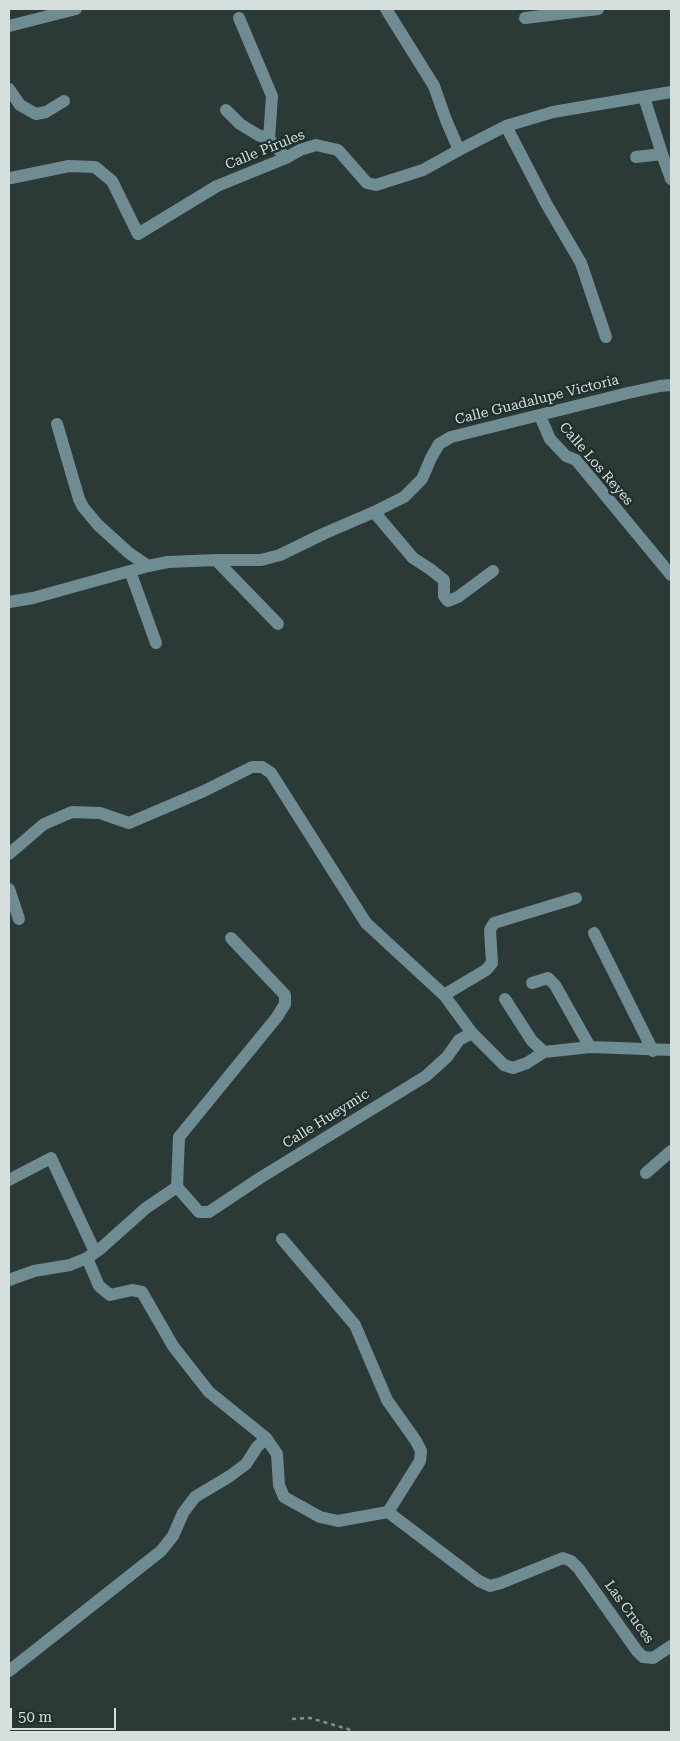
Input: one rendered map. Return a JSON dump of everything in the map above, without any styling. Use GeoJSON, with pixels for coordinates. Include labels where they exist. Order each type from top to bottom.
{"type":"FeatureCollection","features":[{"type":"Feature","properties":{"kind":"street"},"geometry":{"type":"LineString","coordinates":[[9,26],[76,9]]}},
{"type":"Feature","properties":{"kind":"street"},"geometry":{"type":"LineString","coordinates":[[386,9],[434,86],[458,150]]}},
{"type":"Feature","properties":{"kind":"street"},"geometry":{"type":"LineString","coordinates":[[525,18],[598,9]]}},
{"type":"Feature","properties":{"kind":"street"},"geometry":{"type":"LineString","coordinates":[[239,18],[272,96],[269,139]]}},
{"type":"Feature","properties":{"kind":"street"},"geometry":{"type":"LineString","coordinates":[[9,89],[20,105],[36,114],[46,112],[64,101]]}},
{"type":"Feature","properties":{"kind":"street","name":"Calle Pirules"},"geometry":{"type":"LineString","coordinates":[[11,178],[69,166],[95,167],[112,181],[138,234],[217,186],[286,158],[300,150],[316,145],[338,150],[367,183],[376,185],[423,170],[506,126],[553,112],[671,92]]}},
{"type":"Feature","properties":{"kind":"street"},"geometry":{"type":"LineString","coordinates":[[644,97],[671,179]]}},
{"type":"Feature","properties":{"kind":"street"},"geometry":{"type":"LineString","coordinates":[[226,110],[240,124],[258,135],[269,139],[286,158]]}},
{"type":"Feature","properties":{"kind":"street"},"geometry":{"type":"LineString","coordinates":[[506,126],[547,205],[581,263],[606,337]]}},
{"type":"Feature","properties":{"kind":"street"},"geometry":{"type":"LineString","coordinates":[[636,157],[662,154]]}},
{"type":"Feature","properties":{"kind":"street","name":"Calle Guadalupe Victoria"},"geometry":{"type":"LineString","coordinates":[[9,602],[33,598],[168,562],[261,560],[280,555],[404,497],[422,479],[431,458],[440,444],[451,437],[628,393],[671,385]]}},
{"type":"Feature","properties":{"kind":"street","name":"Calle Los Reyes"},"geometry":{"type":"LineString","coordinates":[[540,416],[550,439],[566,456],[576,460],[671,575]]}},
{"type":"Feature","properties":{"kind":"street"},"geometry":{"type":"LineString","coordinates":[[57,424],[83,507],[98,525],[129,553],[148,566]]}},
{"type":"Feature","properties":{"kind":"street"},"geometry":{"type":"LineString","coordinates":[[374,512],[413,558],[444,580],[444,596],[448,601],[458,597],[493,571]]}},
{"type":"Feature","properties":{"kind":"street"},"geometry":{"type":"LineString","coordinates":[[216,560],[278,624]]}},
{"type":"Feature","properties":{"kind":"street"},"geometry":{"type":"LineString","coordinates":[[130,571],[156,643]]}},
{"type":"Feature","properties":{"kind":"street"},"geometry":{"type":"LineString","coordinates":[[9,854],[44,824],[72,812],[100,813],[129,823],[204,791],[252,767],[262,767],[271,773],[366,923],[444,995],[472,1032],[504,1065],[514,1068],[527,1063],[544,1052],[590,1047],[653,1051],[671,1050]]}},
{"type":"Feature","properties":{"kind":"street"},"geometry":{"type":"LineString","coordinates":[[9,889],[19,919]]}},
{"type":"Feature","properties":{"kind":"street"},"geometry":{"type":"LineString","coordinates":[[444,995],[486,970],[492,963],[490,930],[494,923],[576,898]]}},
{"type":"Feature","properties":{"kind":"street"},"geometry":{"type":"LineString","coordinates":[[594,934],[653,1051]]}},
{"type":"Feature","properties":{"kind":"street"},"geometry":{"type":"LineString","coordinates":[[9,1280],[34,1271],[70,1264],[91,1255],[146,1208],[177,1187],[178,1138],[277,1017],[285,1004],[285,995],[230,938]]}},
{"type":"Feature","properties":{"kind":"street"},"geometry":{"type":"LineString","coordinates":[[532,983],[548,978],[555,985],[590,1047]]}},
{"type":"Feature","properties":{"kind":"street"},"geometry":{"type":"LineString","coordinates":[[505,999],[532,1041],[544,1052]]}},
{"type":"Feature","properties":{"kind":"street","name":"Calle Hueymic"},"geometry":{"type":"LineString","coordinates":[[177,1187],[199,1212],[209,1212],[252,1183],[426,1076],[447,1057],[459,1040],[472,1032]]}},
{"type":"Feature","properties":{"kind":"street"},"geometry":{"type":"LineString","coordinates":[[646,1173],[671,1151]]}},
{"type":"Feature","properties":{"kind":"street"},"geometry":{"type":"LineString","coordinates":[[9,1180],[50,1158],[91,1255],[99,1286],[110,1295],[132,1290],[142,1292],[173,1346],[209,1392],[266,1438],[277,1454],[279,1485],[284,1497],[320,1517],[338,1520],[388,1512],[420,1461],[421,1451],[387,1400],[355,1325],[282,1239]]}},
{"type":"Feature","properties":{"kind":"street"},"geometry":{"type":"LineString","coordinates":[[9,1671],[161,1551],[173,1536],[183,1513],[195,1497],[246,1464],[257,1447],[266,1438]]}},
{"type":"Feature","properties":{"kind":"street","name":"Las Cruces"},"geometry":{"type":"LineString","coordinates":[[388,1512],[479,1581],[490,1586],[562,1558],[571,1561],[579,1569],[643,1657],[653,1658],[671,1646]]}},
{"type":"Feature","properties":{"kind":"path"},"geometry":{"type":"LineString","coordinates":[[292,1719],[310,1718],[354,1732]]}}]}
